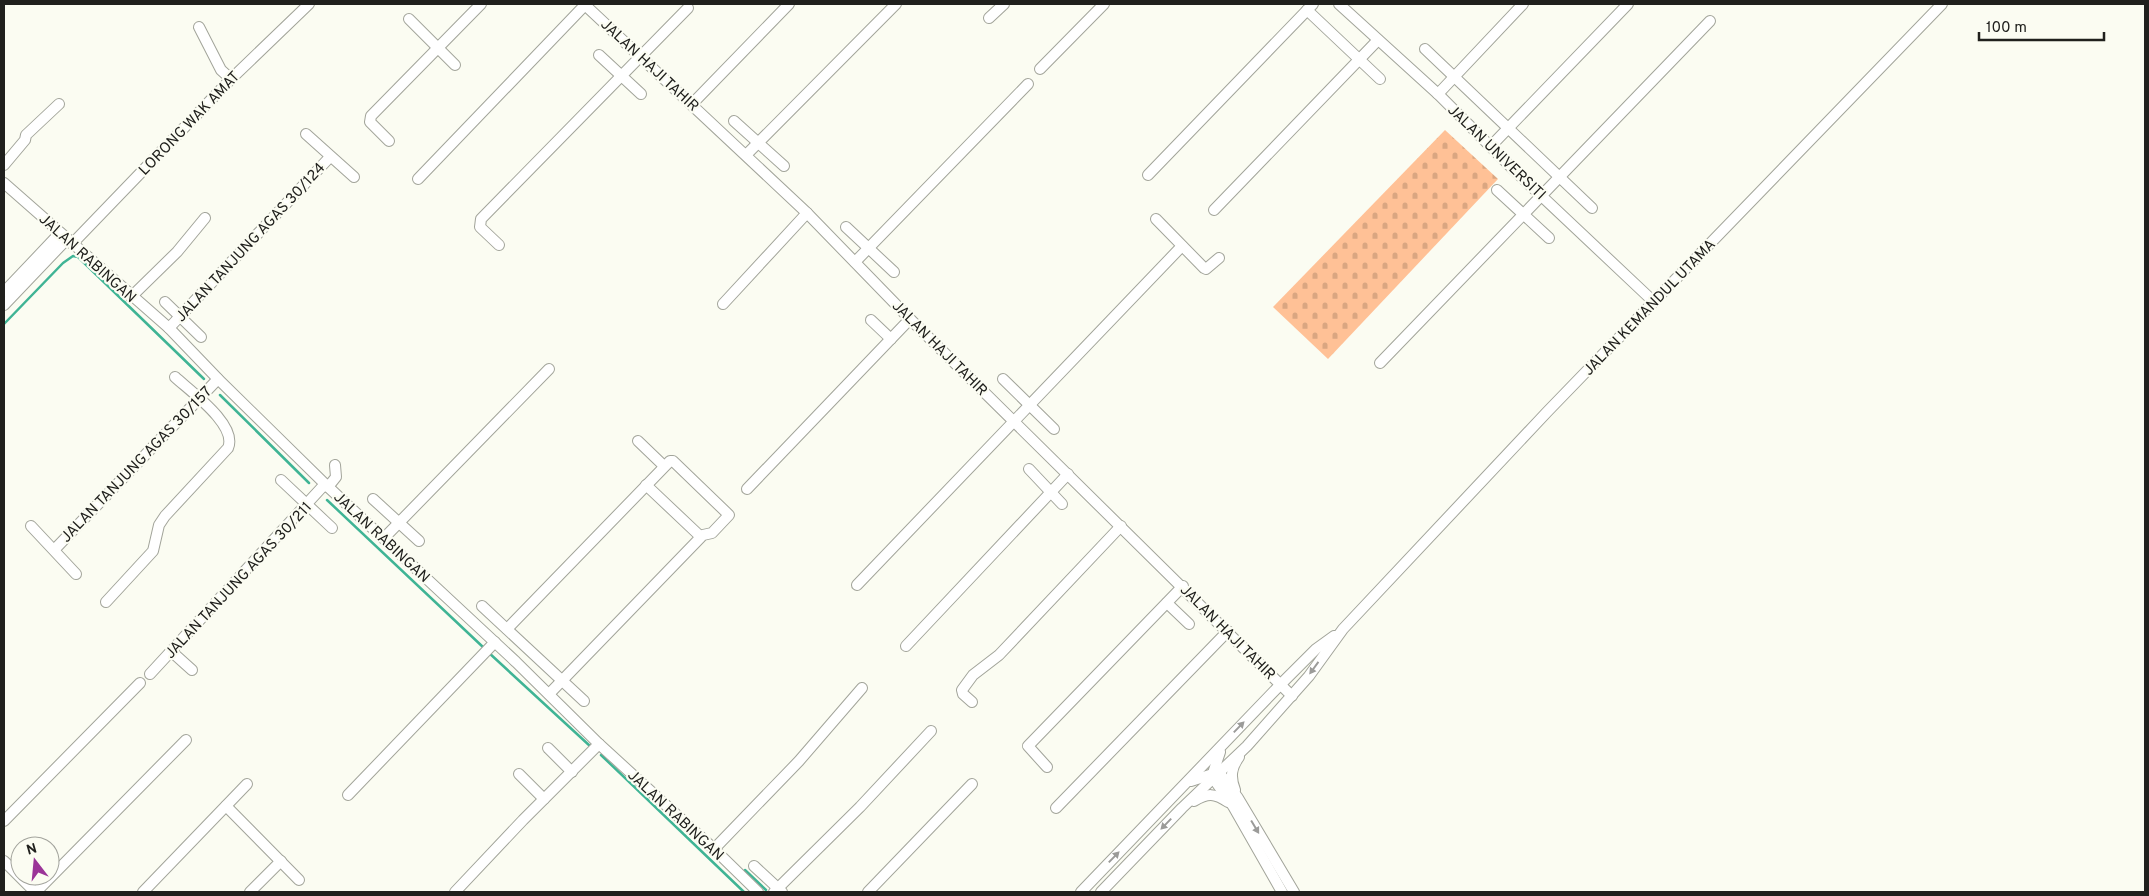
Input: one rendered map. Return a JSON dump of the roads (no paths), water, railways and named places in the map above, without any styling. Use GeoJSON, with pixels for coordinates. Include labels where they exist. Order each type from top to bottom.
{"type":"FeatureCollection","features":[{"type":"Feature","properties":{"kind":"street","name":"LORONG WAK AMAT"},"geometry":{"type":"LineString","coordinates":[[66,239],[309,4]]}},
{"type":"Feature","properties":{"kind":"street"},"geometry":{"type":"LineString","coordinates":[[389,141],[370,122],[371,116],[481,4]]}},
{"type":"Feature","properties":{"kind":"street"},"geometry":{"type":"LineString","coordinates":[[418,179],[585,4]]}},
{"type":"Feature","properties":{"kind":"street","name":"JALAN HAJI TAHIR"},"geometry":{"type":"LineString","coordinates":[[585,4],[807,213],[910,319],[1183,586],[1292,696]]}},
{"type":"Feature","properties":{"kind":"street"},"geometry":{"type":"LineString","coordinates":[[692,104],[789,4]]}},
{"type":"Feature","properties":{"kind":"street"},"geometry":{"type":"LineString","coordinates":[[746,155],[896,4]]}},
{"type":"Feature","properties":{"kind":"street"},"geometry":{"type":"LineString","coordinates":[[989,18],[1004,4]]}},
{"type":"Feature","properties":{"kind":"street"},"geometry":{"type":"LineString","coordinates":[[1040,69],[1104,4]]}},
{"type":"Feature","properties":{"kind":"street","name":"JALAN UNIVERSITI"},"geometry":{"type":"LineString","coordinates":[[1339,4],[1438,94],[1541,196],[1654,302]]}},
{"type":"Feature","properties":{"kind":"street"},"geometry":{"type":"LineString","coordinates":[[1438,94],[1524,4]]}},
{"type":"Feature","properties":{"kind":"street"},"geometry":{"type":"LineString","coordinates":[[1491,146],[1628,4]]}},
{"type":"Feature","properties":{"kind":"street","name":"JALAN KEMANDUL UTAMA"},"geometry":{"type":"LineString","coordinates":[[1343,629],[1547,412],[1942,4]]}},
{"type":"Feature","properties":{"kind":"street"},"geometry":{"type":"LineString","coordinates":[[1148,175],[1310,7],[1380,80]]}},
{"type":"Feature","properties":{"kind":"street"},"geometry":{"type":"LineString","coordinates":[[499,246],[480,227],[481,219],[688,8]]}},
{"type":"Feature","properties":{"kind":"street"},"geometry":{"type":"LineString","coordinates":[[409,20],[455,65]]}},
{"type":"Feature","properties":{"kind":"street"},"geometry":{"type":"LineString","coordinates":[[1380,363],[1710,21]]}},
{"type":"Feature","properties":{"kind":"street"},"geometry":{"type":"LineString","coordinates":[[199,27],[222,70],[231,79]]}},
{"type":"Feature","properties":{"kind":"street"},"geometry":{"type":"LineString","coordinates":[[1214,210],[1378,40]]}},
{"type":"Feature","properties":{"kind":"street"},"geometry":{"type":"LineString","coordinates":[[1425,49],[1592,208]]}},
{"type":"Feature","properties":{"kind":"street"},"geometry":{"type":"LineString","coordinates":[[599,55],[641,94]]}},
{"type":"Feature","properties":{"kind":"street"},"geometry":{"type":"LineString","coordinates":[[855,262],[1028,84]]}},
{"type":"Feature","properties":{"kind":"street"},"geometry":{"type":"LineString","coordinates":[[4,165],[25,140],[26,135],[59,104]]}},
{"type":"Feature","properties":{"kind":"street"},"geometry":{"type":"LineString","coordinates":[[734,121],[784,166]]}},
{"type":"Feature","properties":{"kind":"street"},"geometry":{"type":"LineString","coordinates":[[306,134],[354,177]]}},
{"type":"Feature","properties":{"kind":"street","name":"JALAN TANJUNG AGAS 30/124"},"geometry":{"type":"LineString","coordinates":[[169,328],[330,157]]}},
{"type":"Feature","properties":{"kind":"street","name":"JALAN RABINGAN"},"geometry":{"type":"LineString","coordinates":[[5,186],[169,328],[327,486],[384,538],[489,648],[549,694],[599,744],[758,892]]}},
{"type":"Feature","properties":{"kind":"street"},"geometry":{"type":"LineString","coordinates":[[1497,190],[1549,238]]}},
{"type":"Feature","properties":{"kind":"street"},"geometry":{"type":"LineString","coordinates":[[723,304],[807,213]]}},
{"type":"Feature","properties":{"kind":"street"},"geometry":{"type":"LineString","coordinates":[[131,297],[177,252],[205,218]]}},
{"type":"Feature","properties":{"kind":"street"},"geometry":{"type":"LineString","coordinates":[[1156,219],[1206,269],[1219,258]]}},
{"type":"Feature","properties":{"kind":"street"},"geometry":{"type":"LineString","coordinates":[[846,227],[894,272]]}},
{"type":"Feature","properties":{"kind":"street"},"geometry":{"type":"LineString","coordinates":[[4,292],[66,239]]}},
{"type":"Feature","properties":{"kind":"street"},"geometry":{"type":"LineString","coordinates":[[4,305],[66,239]]}},
{"type":"Feature","properties":{"kind":"street"},"geometry":{"type":"LineString","coordinates":[[857,585],[1182,246]]}},
{"type":"Feature","properties":{"kind":"street"},"geometry":{"type":"LineString","coordinates":[[165,302],[201,336]]}},
{"type":"Feature","properties":{"kind":"street"},"geometry":{"type":"LineString","coordinates":[[747,489],[910,319]]}},
{"type":"Feature","properties":{"kind":"street"},"geometry":{"type":"LineString","coordinates":[[871,320],[891,339]]}},
{"type":"Feature","properties":{"kind":"street"},"geometry":{"type":"LineString","coordinates":[[384,538],[549,369]]}},
{"type":"Feature","properties":{"kind":"street"},"geometry":{"type":"LineString","coordinates":[[106,602],[153,552],[159,524],[165,516],[228,448],[230,443],[228,432],[221,420],[175,377]]}},
{"type":"Feature","properties":{"kind":"street","name":"JALAN TANJUNG AGAS 30/157"},"geometry":{"type":"LineString","coordinates":[[54,548],[218,379]]}},
{"type":"Feature","properties":{"kind":"street"},"geometry":{"type":"LineString","coordinates":[[1003,379],[1054,429]]}},
{"type":"Feature","properties":{"kind":"street"},"geometry":{"type":"LineString","coordinates":[[638,441],[664,466]]}},
{"type":"Feature","properties":{"kind":"street"},"geometry":{"type":"LineString","coordinates":[[507,629],[670,461],[673,461],[729,515],[712,533],[702,536],[549,694]]}},
{"type":"Feature","properties":{"kind":"street"},"geometry":{"type":"LineString","coordinates":[[327,486],[336,478],[335,465]]}},
{"type":"Feature","properties":{"kind":"street"},"geometry":{"type":"LineString","coordinates":[[1029,469],[1062,504]]}},
{"type":"Feature","properties":{"kind":"street"},"geometry":{"type":"LineString","coordinates":[[906,646],[1068,474]]}},
{"type":"Feature","properties":{"kind":"street"},"geometry":{"type":"LineString","coordinates":[[281,480],[332,528]]}},
{"type":"Feature","properties":{"kind":"street"},"geometry":{"type":"LineString","coordinates":[[646,485],[702,536]]}},
{"type":"Feature","properties":{"kind":"street","name":"JALAN TANJUNG AGAS 30/211"},"geometry":{"type":"LineString","coordinates":[[150,674],[327,486]]}},
{"type":"Feature","properties":{"kind":"street"},"geometry":{"type":"LineString","coordinates":[[373,499],[419,542]]}},
{"type":"Feature","properties":{"kind":"street"},"geometry":{"type":"LineString","coordinates":[[31,526],[54,548],[76,574]]}},
{"type":"Feature","properties":{"kind":"street"},"geometry":{"type":"LineString","coordinates":[[972,702],[963,694],[962,690],[973,674],[999,655],[1121,526]]}},
{"type":"Feature","properties":{"kind":"street"},"geometry":{"type":"LineString","coordinates":[[1047,767],[1028,746],[1183,586]]}},
{"type":"Feature","properties":{"kind":"street"},"geometry":{"type":"LineString","coordinates":[[1167,602],[1189,624]]}},
{"type":"Feature","properties":{"kind":"street"},"geometry":{"type":"LineString","coordinates":[[482,606],[584,701]]}},
{"type":"Feature","properties":{"kind":"street"},"geometry":{"type":"LineString","coordinates":[[1081,892],[1280,685],[1316,649],[1343,629]]}},
{"type":"Feature","properties":{"kind":"street"},"geometry":{"type":"LineString","coordinates":[[1282,892],[1235,802],[1231,775],[1233,765],[1247,746],[1292,696],[1343,629]]}},
{"type":"Feature","properties":{"kind":"street"},"geometry":{"type":"LineString","coordinates":[[1056,808],[1228,631]]}},
{"type":"Feature","properties":{"kind":"street"},"geometry":{"type":"LineString","coordinates":[[348,795],[489,648]]}},
{"type":"Feature","properties":{"kind":"street"},"geometry":{"type":"LineString","coordinates":[[172,652],[192,670]]}},
{"type":"Feature","properties":{"kind":"street"},"geometry":{"type":"LineString","coordinates":[[4,821],[140,683]]}},
{"type":"Feature","properties":{"kind":"street"},"geometry":{"type":"LineString","coordinates":[[714,849],[799,761],[862,688]]}},
{"type":"Feature","properties":{"kind":"street"},"geometry":{"type":"LineString","coordinates":[[754,866],[778,891],[931,731]]}},
{"type":"Feature","properties":{"kind":"street"},"geometry":{"type":"LineString","coordinates":[[4,861],[36,892],[186,740]]}},
{"type":"Feature","properties":{"kind":"street"},"geometry":{"type":"LineString","coordinates":[[1215,774],[1224,743]]}},
{"type":"Feature","properties":{"kind":"street"},"geometry":{"type":"LineString","coordinates":[[455,892],[599,744]]}},
{"type":"Feature","properties":{"kind":"street"},"geometry":{"type":"LineString","coordinates":[[1101,892],[1215,774],[1247,746]]}},
{"type":"Feature","properties":{"kind":"street"},"geometry":{"type":"LineString","coordinates":[[548,748],[572,772]]}},
{"type":"Feature","properties":{"kind":"street"},"geometry":{"type":"LineString","coordinates":[[519,774],[544,799]]}},
{"type":"Feature","properties":{"kind":"street"},"geometry":{"type":"LineString","coordinates":[[1185,783],[1215,774]]}},
{"type":"Feature","properties":{"kind":"street"},"geometry":{"type":"LineString","coordinates":[[1215,774],[1294,892]]}},
{"type":"Feature","properties":{"kind":"street"},"geometry":{"type":"LineString","coordinates":[[143,892],[246,784]]}},
{"type":"Feature","properties":{"kind":"street"},"geometry":{"type":"LineString","coordinates":[[868,892],[972,784]]}},
{"type":"Feature","properties":{"kind":"street"},"geometry":{"type":"LineString","coordinates":[[1182,808],[1204,795],[1218,795],[1235,802]]}},
{"type":"Feature","properties":{"kind":"street"},"geometry":{"type":"LineString","coordinates":[[226,806],[299,880]]}},
{"type":"Feature","properties":{"kind":"street"},"geometry":{"type":"LineString","coordinates":[[250,892],[281,861]]}},
{"type":"Feature","properties":{"kind":"waterway"},"geometry":{"type":"LineString","coordinates":[[4,324],[63,263],[73,256],[78,257],[204,379]]}},
{"type":"Feature","properties":{"kind":"waterway"},"geometry":{"type":"LineString","coordinates":[[220,395],[309,483]]}},
{"type":"Feature","properties":{"kind":"waterway"},"geometry":{"type":"LineString","coordinates":[[327,500],[484,648]]}},
{"type":"Feature","properties":{"kind":"waterway"},"geometry":{"type":"LineString","coordinates":[[488,652],[590,746]]}},
{"type":"Feature","properties":{"kind":"waterway"},"geometry":{"type":"LineString","coordinates":[[601,755],[744,892]]}},
{"type":"Feature","properties":{"kind":"waterway"},"geometry":{"type":"LineString","coordinates":[[745,870],[766,890]]}}]}
